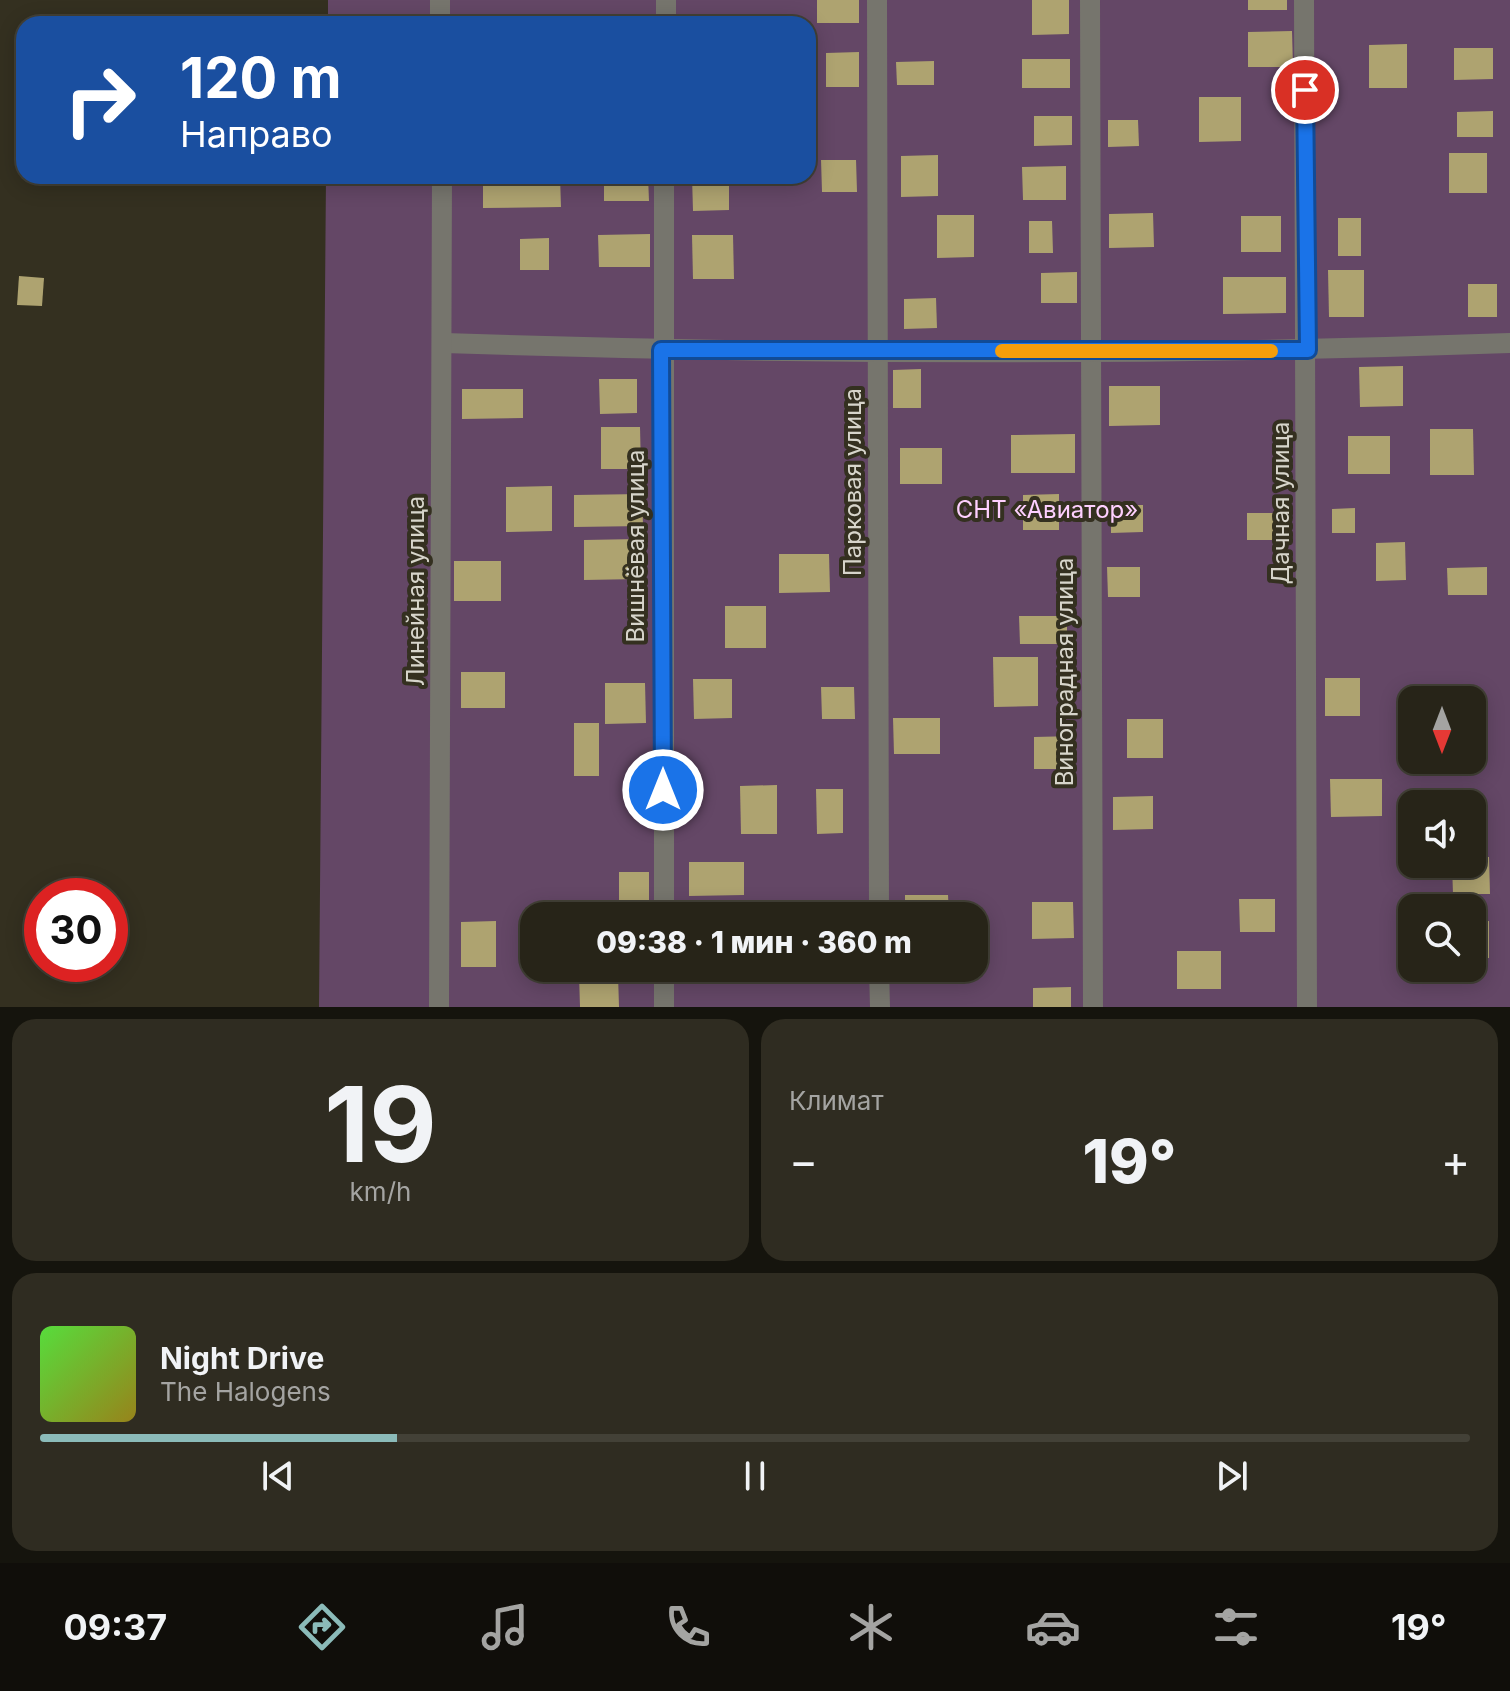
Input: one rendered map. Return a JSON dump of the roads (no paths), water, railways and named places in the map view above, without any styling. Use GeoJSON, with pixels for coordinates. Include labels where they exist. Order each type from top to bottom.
{"type":"FeatureCollection","features":[{"type":"Feature","properties":{"kind":"street","name":"Парковая улица"},"geometry":{"type":"LineString","coordinates":[[877,0],[879,902]]}},
{"type":"Feature","properties":{"kind":"street","name":"Виноградная улица"},"geometry":{"type":"LineString","coordinates":[[1090,0],[1093,1007]]}},
{"type":"Feature","properties":{"kind":"street","name":"Дачная улица"},"geometry":{"type":"LineString","coordinates":[[1304,0],[1308,350],[1307,1007]]}},
{"type":"Feature","properties":{"kind":"street","name":"Линейная улица"},"geometry":{"type":"LineString","coordinates":[[439,1007],[444,343],[442,184]]}},
{"type":"Feature","properties":{"kind":"street","name":"Вишнёвая улица"},"geometry":{"type":"LineString","coordinates":[[664,184],[661,350],[664,902]]}},
{"type":"Feature","properties":{"kind":"street"},"geometry":{"type":"LineString","coordinates":[[444,343],[661,350],[1090,353],[1510,343]]}},
{"type":"Feature","properties":{"kind":"street"},"geometry":{"type":"LineString","coordinates":[[664,982],[664,1007]]}},
{"type":"Feature","properties":{"kind":"street"},"geometry":{"type":"LineString","coordinates":[[879,982],[880,1007]]}},
{"type":"Feature","properties":{"kind":"park label","name":"СНТ «Авиатор»"},"geometry":{"type":"Point","coordinates":[1047,510]}}]}
